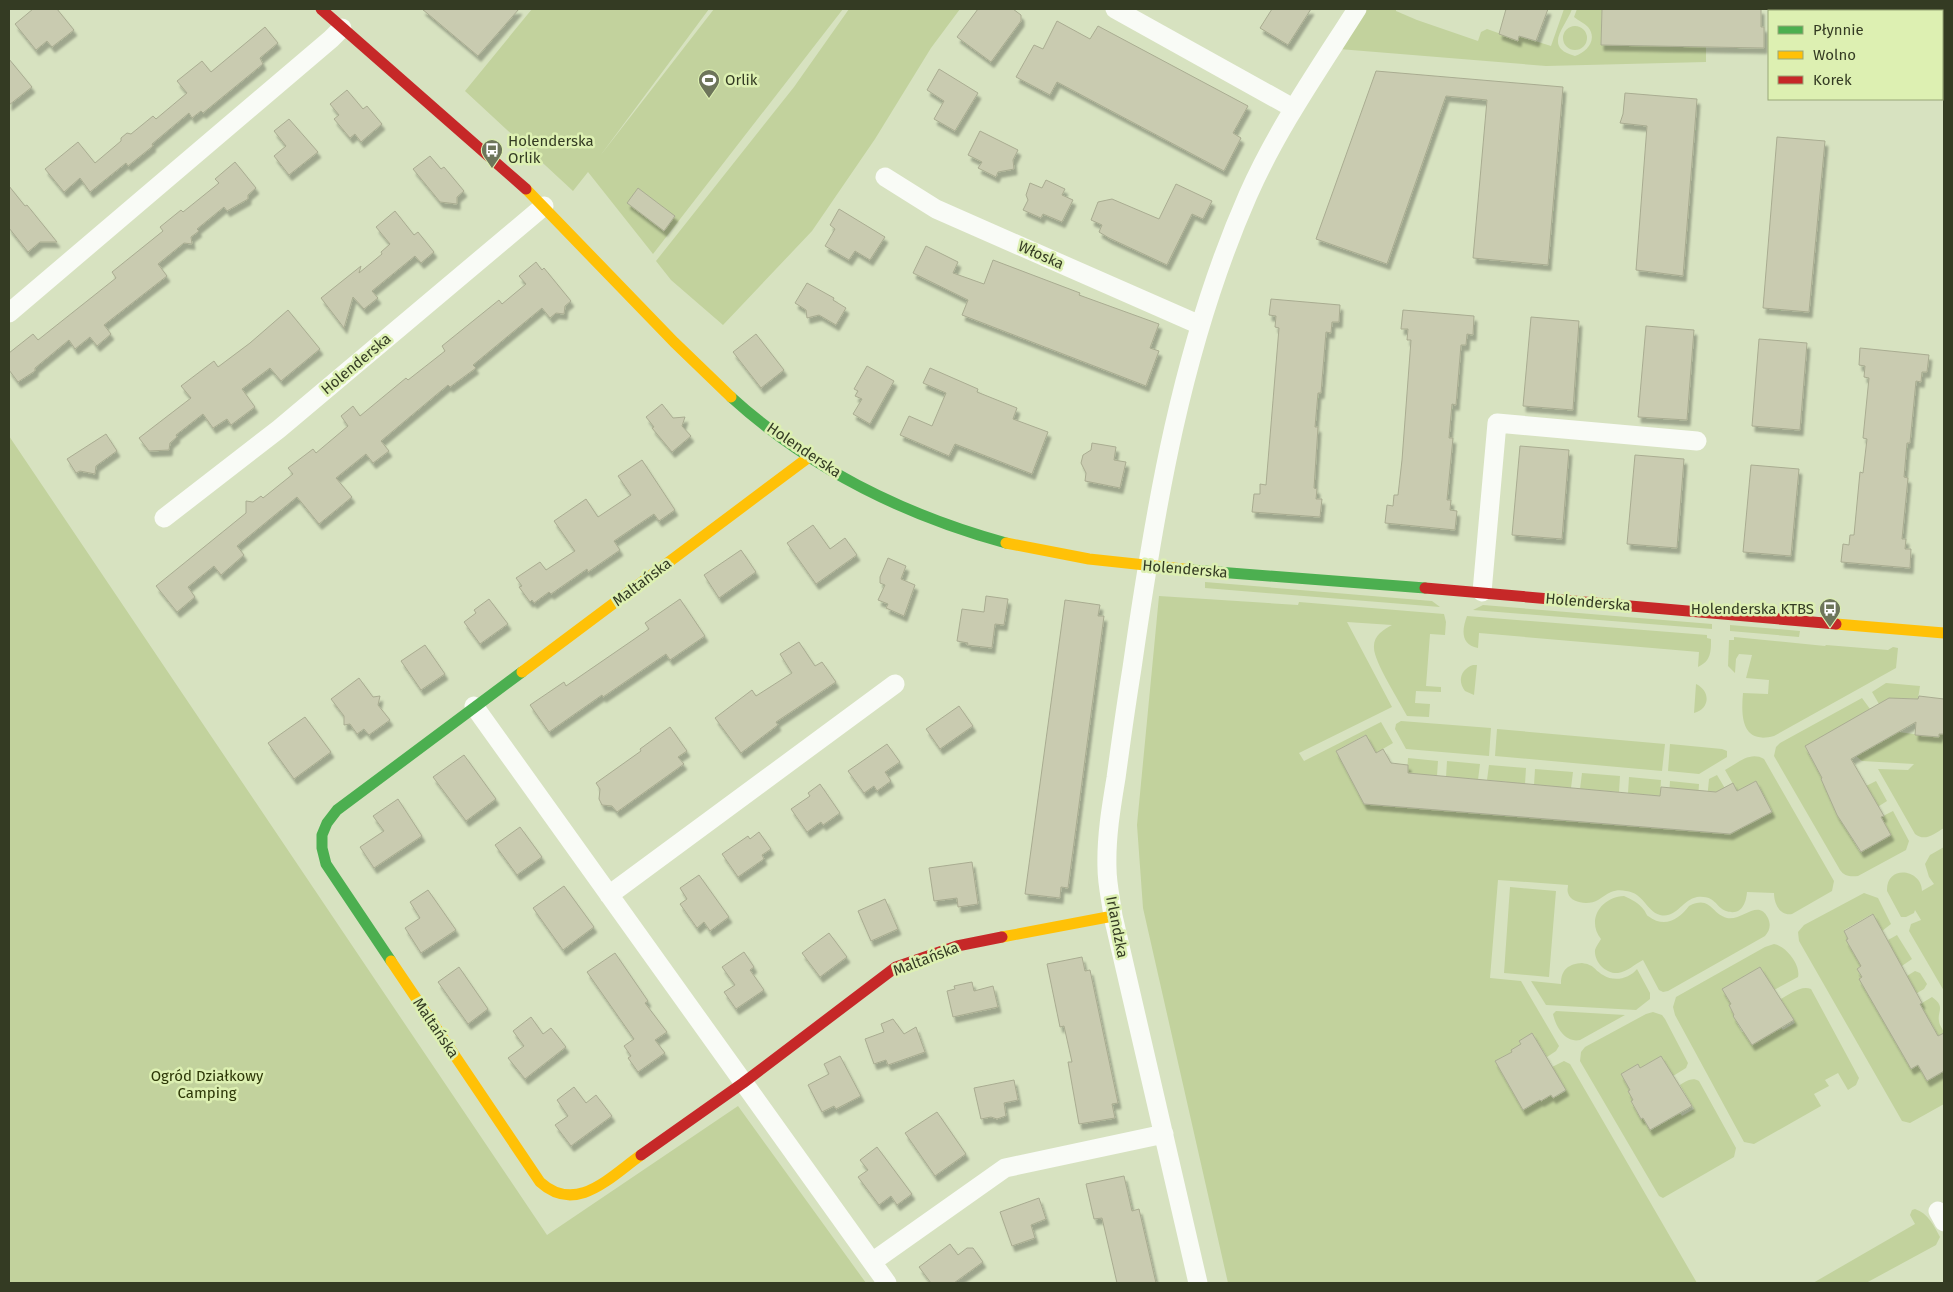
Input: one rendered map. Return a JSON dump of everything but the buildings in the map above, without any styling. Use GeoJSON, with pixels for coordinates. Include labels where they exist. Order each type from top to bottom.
{"type":"FeatureCollection","features":[{"type":"Feature","properties":{"kind":"street","name":"Holenderska"},"geometry":{"type":"LineString","coordinates":[[322,9],[490,156],[544,206],[702,370],[749,413],[809,457],[892,503],[992,539],[1042,551],[1120,564],[1482,592],[1944,633]]}},
{"type":"Feature","properties":{"kind":"street"},"geometry":{"type":"LineString","coordinates":[[1115,9],[1293,108]]}},
{"type":"Feature","properties":{"kind":"street"},"geometry":{"type":"LineString","coordinates":[[1149,566],[1174,424],[1187,370],[1221,264],[1249,193],[1293,108],[1357,9]]}},
{"type":"Feature","properties":{"kind":"street"},"geometry":{"type":"LineString","coordinates":[[9,313],[342,28]]}},
{"type":"Feature","properties":{"kind":"street","name":"Włoska"},"geometry":{"type":"LineString","coordinates":[[885,178],[936,209],[1200,326]]}},
{"type":"Feature","properties":{"kind":"street","name":"Holenderska"},"geometry":{"type":"LineString","coordinates":[[164,518],[279,429],[544,206]]}},
{"type":"Feature","properties":{"kind":"street"},"geometry":{"type":"LineString","coordinates":[[1482,592],[1497,423],[1697,441]]}},
{"type":"Feature","properties":{"kind":"street","name":"Maltańska"},"geometry":{"type":"LineString","coordinates":[[809,457],[337,810],[326,823],[321,836],[320,848],[326,864],[540,1182],[553,1193],[568,1197],[581,1195],[593,1189],[743,1083],[896,967],[957,946],[1113,916]]}},
{"type":"Feature","properties":{"kind":"street","name":"Irlandzka"},"geometry":{"type":"LineString","coordinates":[[1149,566],[1143,589],[1109,823],[1107,869],[1113,916],[1198,1283]]}},
{"type":"Feature","properties":{"kind":"street"},"geometry":{"type":"LineString","coordinates":[[609,895],[895,684]]}},
{"type":"Feature","properties":{"kind":"street"},"geometry":{"type":"LineString","coordinates":[[474,706],[887,1283]]}},
{"type":"Feature","properties":{"kind":"street"},"geometry":{"type":"LineString","coordinates":[[872,1262],[1006,1168],[1164,1134]]}},
{"type":"Feature","properties":{"kind":"green space"},"geometry":{"type":"Polygon","coordinates":[[[532,9],[709,9],[600,156],[714,9],[843,9],[653,254],[588,172],[573,191],[465,91],[532,9]]]}},
{"type":"Feature","properties":{"kind":"green space"},"geometry":{"type":"Polygon","coordinates":[[[849,9],[960,9],[931,48],[875,139],[812,231],[723,325],[671,280],[656,261],[794,87],[849,9]]]}},
{"type":"Feature","properties":{"kind":"green space"},"geometry":{"type":"Polygon","coordinates":[[[1366,9],[1396,9],[1396,11],[1417,20],[1478,41],[1481,32],[1487,29],[1518,40],[1519,36],[1551,46],[1564,9],[1572,9],[1558,42],[1565,52],[1575,56],[1590,45],[1592,36],[1588,27],[1574,17],[1577,9],[1602,9],[1601,45],[1706,47],[1706,62],[1546,66],[1339,49],[1366,9]]]}},
{"type":"Feature","properties":{"kind":"green space"},"geometry":{"type":"Polygon","coordinates":[[[1575,26],[1583,30],[1587,38],[1583,46],[1575,50],[1567,46],[1563,38],[1567,30],[1575,26]]]}},
{"type":"Feature","properties":{"kind":"green space","name":"Ogród Działkowy Camping"},"geometry":{"type":"Polygon","coordinates":[[[9,436],[547,1235],[738,1106],[866,1283],[9,1283],[9,436]]]}},
{"type":"Feature","properties":{"kind":"green space"},"geometry":{"type":"Polygon","coordinates":[[[1205,582],[1432,601],[1440,607],[1205,588],[1205,582]]]}},
{"type":"Feature","properties":{"kind":"green space"},"geometry":{"type":"Polygon","coordinates":[[[1159,596],[1298,605],[1299,602],[1444,614],[1446,622],[1445,635],[1430,634],[1426,686],[1441,687],[1441,692],[1416,691],[1415,703],[1430,704],[1429,717],[1407,716],[1378,663],[1374,648],[1375,640],[1382,631],[1392,625],[1347,622],[1392,707],[1299,753],[1304,761],[1381,722],[1393,743],[1376,753],[1365,735],[1336,751],[1364,804],[1730,834],[1772,811],[1756,781],[1737,791],[1725,770],[1749,757],[1754,756],[1764,759],[1834,881],[1832,891],[1792,914],[1781,911],[1775,901],[1774,893],[1747,892],[1744,905],[1735,912],[1726,911],[1708,898],[1697,897],[1687,902],[1675,912],[1660,915],[1651,910],[1641,898],[1632,892],[1615,891],[1595,902],[1586,903],[1570,897],[1568,885],[1498,880],[1490,978],[1521,981],[1559,1046],[1556,1051],[1547,1057],[1532,1033],[1519,1041],[1521,1044],[1513,1054],[1506,1055],[1495,1061],[1523,1110],[1533,1101],[1551,1095],[1553,1098],[1566,1091],[1552,1067],[1564,1061],[1570,1064],[1697,1283],[1228,1283],[1143,908],[1137,825],[1159,596]]]}},
{"type":"Feature","properties":{"kind":"green space"},"geometry":{"type":"Polygon","coordinates":[[[1483,605],[1712,624],[1712,629],[1473,610],[1483,605]]]}},
{"type":"Feature","properties":{"kind":"green space"},"geometry":{"type":"Polygon","coordinates":[[[1467,616],[1707,635],[1707,638],[1711,639],[1710,652],[1706,662],[1698,667],[1699,652],[1479,633],[1478,648],[1468,644],[1465,640],[1464,626],[1467,616]]]}},
{"type":"Feature","properties":{"kind":"green space"},"geometry":{"type":"Polygon","coordinates":[[[1730,625],[1800,631],[1799,637],[1730,631],[1730,625]]]}},
{"type":"Feature","properties":{"kind":"green space"},"geometry":{"type":"Polygon","coordinates":[[[1734,637],[1888,650],[1893,647],[1898,648],[1896,668],[1774,736],[1763,738],[1749,732],[1745,726],[1742,710],[1743,693],[1768,694],[1769,680],[1746,678],[1752,655],[1739,654],[1736,659],[1735,673],[1728,666],[1729,640],[1734,640],[1734,637]]]}},
{"type":"Feature","properties":{"kind":"green space"},"geometry":{"type":"Polygon","coordinates":[[[1473,665],[1477,665],[1474,695],[1465,691],[1461,683],[1463,672],[1473,665]]]}},
{"type":"Feature","properties":{"kind":"green space"},"geometry":{"type":"Polygon","coordinates":[[[1886,683],[1920,686],[1918,699],[1902,698],[1901,700],[1879,704],[1872,692],[1886,683]]]}},
{"type":"Feature","properties":{"kind":"green space"},"geometry":{"type":"Polygon","coordinates":[[[1696,684],[1704,691],[1707,700],[1703,708],[1694,713],[1696,684]]]}},
{"type":"Feature","properties":{"kind":"green space"},"geometry":{"type":"Polygon","coordinates":[[[1862,698],[1870,709],[1805,747],[1822,778],[1838,815],[1860,852],[1891,835],[1881,817],[1893,811],[1909,841],[1906,850],[1858,876],[1852,876],[1845,875],[1840,870],[1774,756],[1776,747],[1780,743],[1862,698]]]}},
{"type":"Feature","properties":{"kind":"green space"},"geometry":{"type":"Polygon","coordinates":[[[1401,721],[1491,728],[1489,756],[1406,749],[1395,729],[1396,724],[1401,721]]]}},
{"type":"Feature","properties":{"kind":"green space"},"geometry":{"type":"Polygon","coordinates":[[[1497,729],[1665,744],[1662,771],[1495,756],[1497,729]]]}},
{"type":"Feature","properties":{"kind":"green space"},"geometry":{"type":"Polygon","coordinates":[[[1898,732],[1938,737],[1939,734],[1944,734],[1944,828],[1930,836],[1922,837],[1915,834],[1878,769],[1908,770],[1914,764],[1862,761],[1856,756],[1898,732]]]}},
{"type":"Feature","properties":{"kind":"green space"},"geometry":{"type":"Polygon","coordinates":[[[1670,744],[1722,749],[1727,751],[1727,757],[1699,774],[1668,771],[1670,744]]]}},
{"type":"Feature","properties":{"kind":"green space"},"geometry":{"type":"Polygon","coordinates":[[[1408,758],[1438,761],[1437,776],[1407,773],[1408,758]]]}},
{"type":"Feature","properties":{"kind":"green space"},"geometry":{"type":"Polygon","coordinates":[[[1447,761],[1480,764],[1478,780],[1446,777],[1447,761]]]}},
{"type":"Feature","properties":{"kind":"green space"},"geometry":{"type":"Polygon","coordinates":[[[1489,765],[1526,768],[1525,784],[1487,780],[1489,765]]]}},
{"type":"Feature","properties":{"kind":"green space"},"geometry":{"type":"Polygon","coordinates":[[[1535,769],[1573,772],[1571,788],[1534,785],[1535,769]]]}},
{"type":"Feature","properties":{"kind":"green space"},"geometry":{"type":"Polygon","coordinates":[[[1582,773],[1620,776],[1619,792],[1580,789],[1582,773]]]}},
{"type":"Feature","properties":{"kind":"green space"},"geometry":{"type":"Polygon","coordinates":[[[1717,775],[1729,795],[1707,800],[1709,779],[1717,775]]]}},
{"type":"Feature","properties":{"kind":"green space"},"geometry":{"type":"Polygon","coordinates":[[[1629,777],[1661,780],[1660,796],[1628,793],[1629,777]]]}},
{"type":"Feature","properties":{"kind":"green space"},"geometry":{"type":"Polygon","coordinates":[[[1670,781],[1699,784],[1698,799],[1669,797],[1670,781]]]}},
{"type":"Feature","properties":{"kind":"green space"},"geometry":{"type":"Polygon","coordinates":[[[1876,781],[1887,801],[1876,808],[1864,787],[1876,781]]]}},
{"type":"Feature","properties":{"kind":"green space"},"geometry":{"type":"Polygon","coordinates":[[[1944,847],[1944,991],[1909,931],[1911,924],[1921,920],[1915,910],[1914,913],[1906,917],[1901,917],[1887,891],[1888,882],[1898,873],[1911,874],[1920,884],[1922,891],[1934,884],[1929,877],[1925,864],[1930,855],[1944,847]]]}},
{"type":"Feature","properties":{"kind":"green space"},"geometry":{"type":"Polygon","coordinates":[[[1510,887],[1556,891],[1549,977],[1504,973],[1510,887]]]}},
{"type":"Feature","properties":{"kind":"green space"},"geometry":{"type":"Polygon","coordinates":[[[1864,893],[1878,898],[1891,924],[1882,931],[1872,914],[1844,930],[1848,939],[1846,940],[1857,959],[1863,965],[1857,969],[1911,1069],[1918,1065],[1928,1080],[1944,1071],[1944,1104],[1910,1123],[1902,1121],[1799,941],[1798,932],[1804,925],[1864,893]]]}},
{"type":"Feature","properties":{"kind":"green space"},"geometry":{"type":"Polygon","coordinates":[[[1624,896],[1640,905],[1648,916],[1660,922],[1671,921],[1681,915],[1689,906],[1702,903],[1710,906],[1717,913],[1727,918],[1760,910],[1768,918],[1770,927],[1765,936],[1668,991],[1663,992],[1659,990],[1643,960],[1628,970],[1614,973],[1605,969],[1596,959],[1595,950],[1601,939],[1595,924],[1598,911],[1609,900],[1624,896]]]}},
{"type":"Feature","properties":{"kind":"green space"},"geometry":{"type":"Polygon","coordinates":[[[1897,935],[1912,959],[1896,970],[1886,952],[1892,949],[1888,940],[1897,935]]]}},
{"type":"Feature","properties":{"kind":"green space"},"geometry":{"type":"Polygon","coordinates":[[[1774,944],[1783,948],[1792,957],[1797,967],[1798,977],[1774,990],[1760,967],[1722,989],[1731,1004],[1729,1006],[1742,1032],[1781,1028],[1783,1030],[1795,1023],[1781,999],[1799,989],[1811,989],[1859,1078],[1856,1085],[1848,1090],[1838,1073],[1825,1080],[1829,1086],[1814,1094],[1821,1106],[1754,1144],[1744,1142],[1675,1015],[1673,1007],[1676,997],[1765,947],[1774,944]]]}},
{"type":"Feature","properties":{"kind":"green space"},"geometry":{"type":"Polygon","coordinates":[[[1582,963],[1592,966],[1607,977],[1616,979],[1626,977],[1637,969],[1650,993],[1650,999],[1636,1010],[1546,1005],[1531,981],[1561,984],[1562,975],[1567,968],[1582,963]]]}},
{"type":"Feature","properties":{"kind":"green space"},"geometry":{"type":"Polygon","coordinates":[[[1915,971],[1920,973],[1927,984],[1924,989],[1912,996],[1902,979],[1915,971]]]}},
{"type":"Feature","properties":{"kind":"green space"},"geometry":{"type":"Polygon","coordinates":[[[1932,997],[1940,1006],[1939,1022],[1944,1033],[1938,1036],[1930,1021],[1917,1006],[1932,997]]]}},
{"type":"Feature","properties":{"kind":"green space"},"geometry":{"type":"Polygon","coordinates":[[[1556,1011],[1625,1015],[1580,1040],[1575,1040],[1566,1037],[1559,1029],[1553,1014],[1556,1011]]]}},
{"type":"Feature","properties":{"kind":"green space"},"geometry":{"type":"Polygon","coordinates":[[[1653,1012],[1662,1015],[1665,1019],[1688,1063],[1686,1068],[1673,1076],[1661,1056],[1640,1068],[1638,1064],[1621,1074],[1630,1090],[1628,1091],[1633,1100],[1631,1102],[1641,1119],[1643,1118],[1651,1130],[1680,1113],[1682,1116],[1694,1109],[1680,1085],[1694,1079],[1699,1081],[1736,1148],[1734,1157],[1663,1198],[1659,1196],[1580,1061],[1581,1052],[1585,1047],[1653,1012]]]}},
{"type":"Feature","properties":{"kind":"green space"},"geometry":{"type":"Polygon","coordinates":[[[1915,1209],[1930,1220],[1940,1237],[1936,1245],[1866,1283],[1813,1283],[1915,1224],[1910,1215],[1912,1210],[1915,1209]]]}},
{"type":"Feature","properties":{"kind":"traffic: fast"},"geometry":{"type":"LineString","coordinates":[[731,397],[761,423],[793,446],[825,467],[860,486],[931,518],[968,532],[1006,543]]}},
{"type":"Feature","properties":{"kind":"traffic: fast"},"geometry":{"type":"LineString","coordinates":[[1192,570],[1425,588]]}},
{"type":"Feature","properties":{"kind":"traffic: fast"},"geometry":{"type":"LineString","coordinates":[[391,961],[326,864],[322,848],[322,835],[327,823],[337,810],[522,672]]}},
{"type":"Feature","properties":{"kind":"traffic: slow"},"geometry":{"type":"LineString","coordinates":[[526,189],[674,342],[731,397]]}},
{"type":"Feature","properties":{"kind":"traffic: slow"},"geometry":{"type":"LineString","coordinates":[[522,672],[809,457]]}},
{"type":"Feature","properties":{"kind":"traffic: slow"},"geometry":{"type":"LineString","coordinates":[[1006,543],[1089,559],[1192,570]]}},
{"type":"Feature","properties":{"kind":"traffic: slow"},"geometry":{"type":"LineString","coordinates":[[1836,624],[1944,633]]}},
{"type":"Feature","properties":{"kind":"traffic: slow"},"geometry":{"type":"LineString","coordinates":[[1002,937],[1113,916]]}},
{"type":"Feature","properties":{"kind":"traffic: slow"},"geometry":{"type":"LineString","coordinates":[[391,961],[540,1182],[553,1191],[567,1195],[580,1194],[605,1182],[641,1155]]}},
{"type":"Feature","properties":{"kind":"traffic: jam"},"geometry":{"type":"LineString","coordinates":[[321,9],[526,189]]}},
{"type":"Feature","properties":{"kind":"traffic: jam"},"geometry":{"type":"LineString","coordinates":[[1425,588],[1836,624]]}},
{"type":"Feature","properties":{"kind":"traffic: jam"},"geometry":{"type":"LineString","coordinates":[[641,1155],[743,1083],[896,967],[957,946],[1002,937]]}},
{"type":"Feature","properties":{"kind":"place","name":"Orlik"},"geometry":{"type":"Point","coordinates":[709,99]}},
{"type":"Feature","properties":{"kind":"place","name":"Holenderska Orlik"},"geometry":{"type":"Point","coordinates":[492,169]}},
{"type":"Feature","properties":{"kind":"place","name":"Holenderska KTBS"},"geometry":{"type":"Point","coordinates":[1830,628]}}]}
